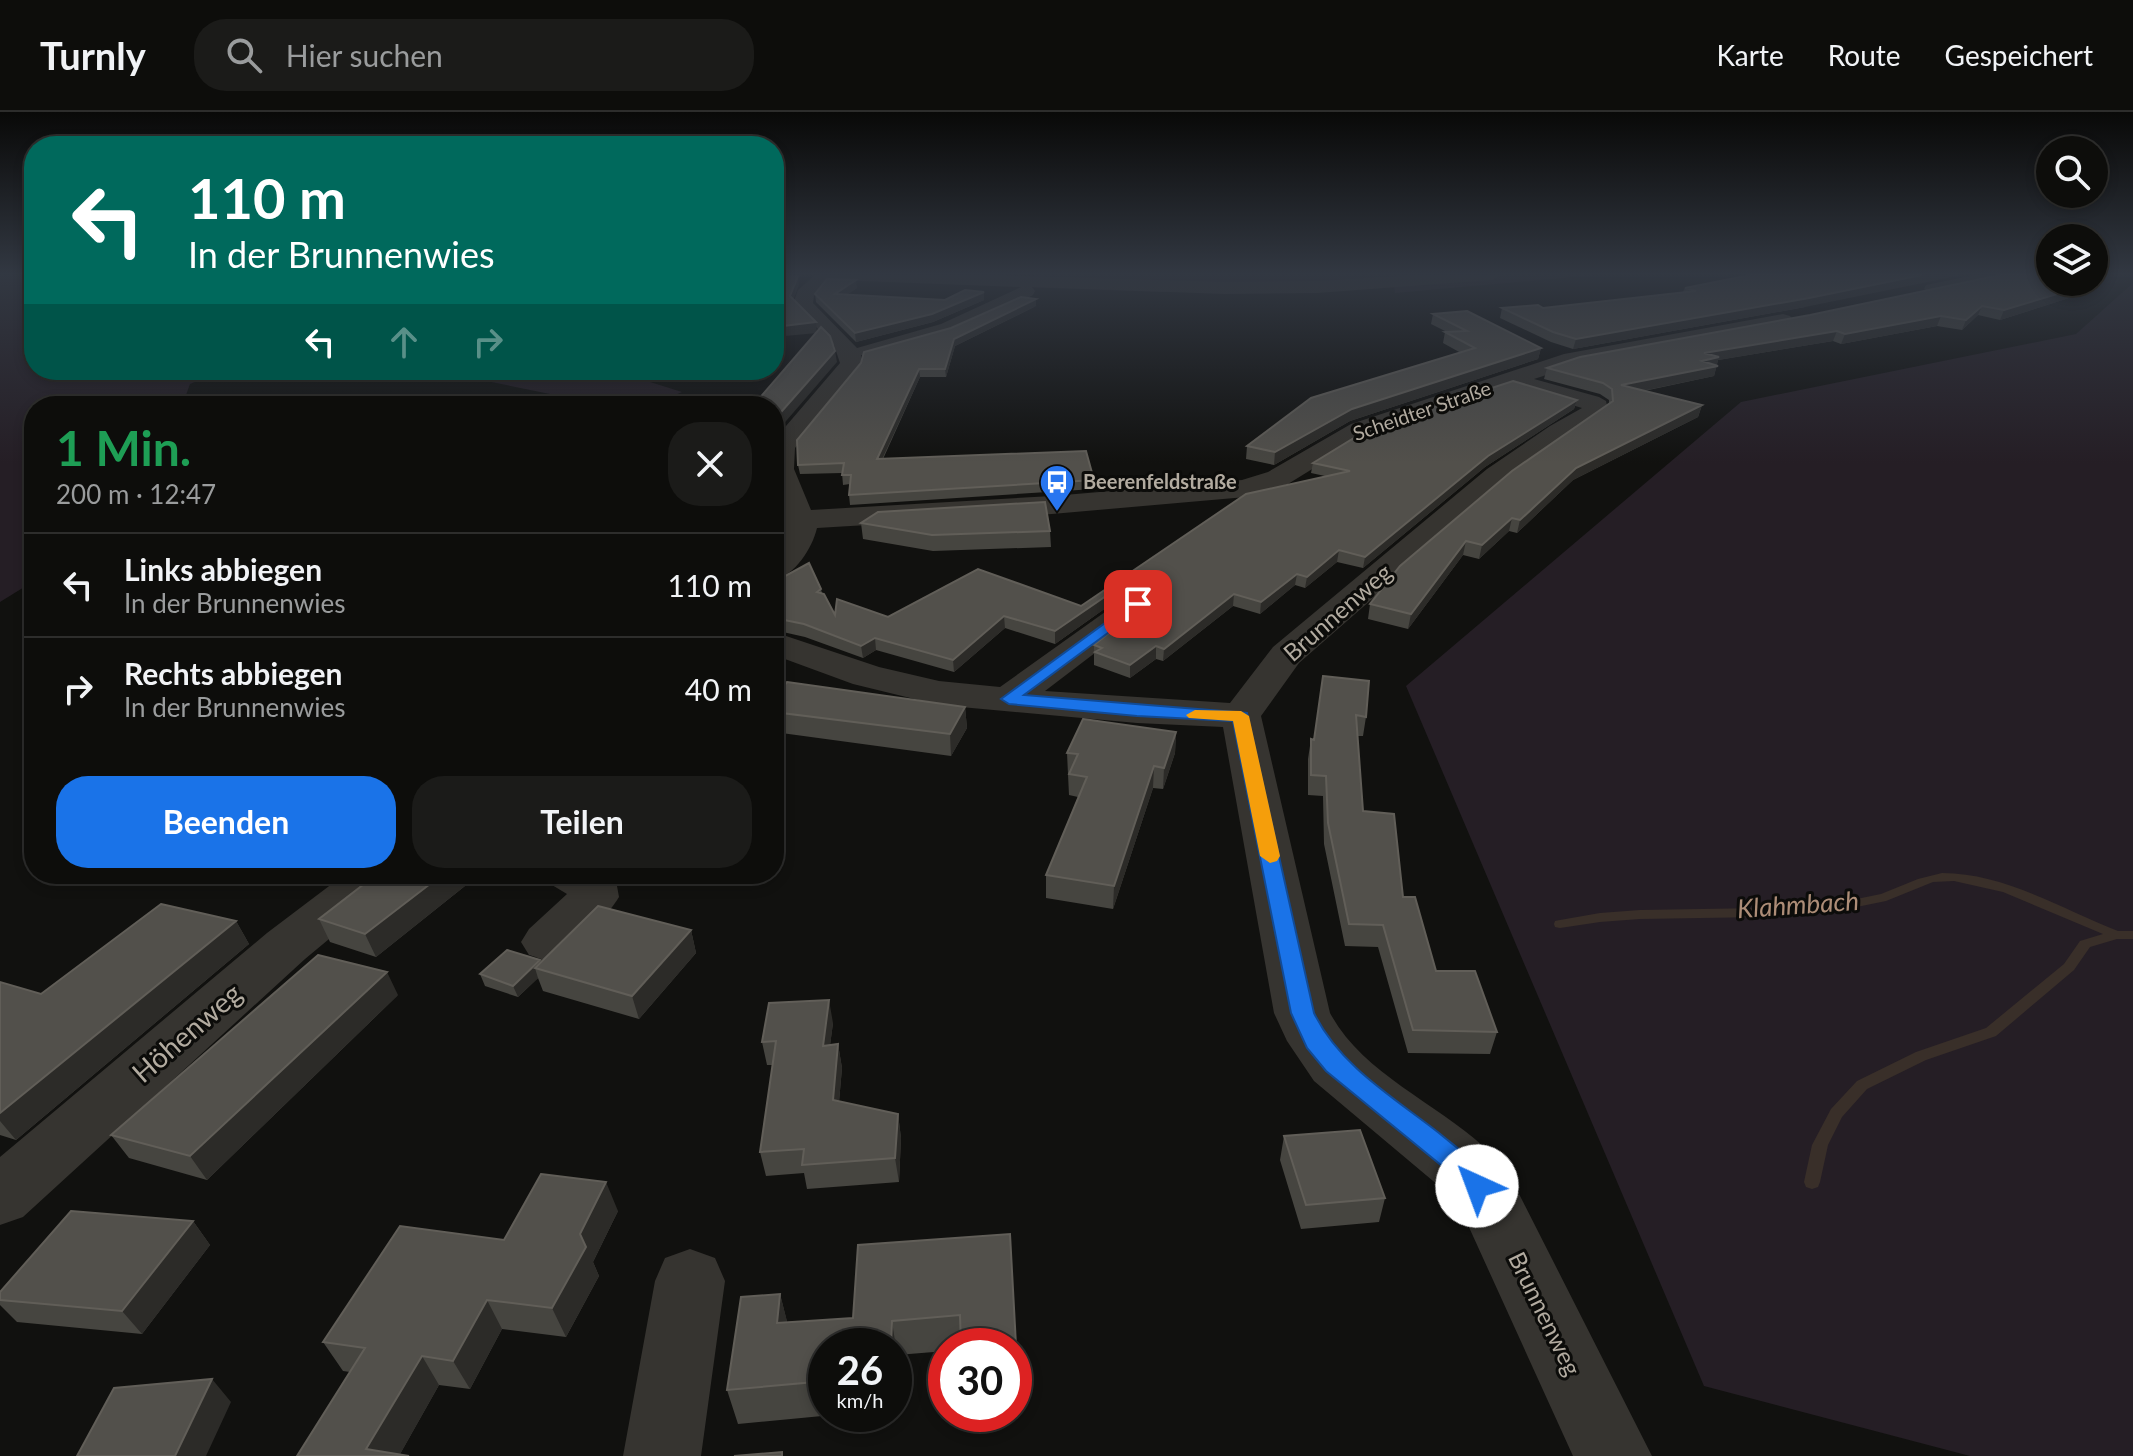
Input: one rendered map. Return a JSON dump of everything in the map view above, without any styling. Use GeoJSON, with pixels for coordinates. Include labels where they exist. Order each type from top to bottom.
{"type":"FeatureCollection","features":[{"type":"Feature","properties":{"kind":"street"},"geometry":{"type":"LineString","coordinates":[[837,338],[852,352]]}},
{"type":"Feature","properties":{"kind":"street"},"geometry":{"type":"LineString","coordinates":[[852,352],[901,344],[919,338]]}},
{"type":"Feature","properties":{"kind":"street","name":"Scheidter Straße"},"geometry":{"type":"LineString","coordinates":[[801,520],[1067,504],[1246,488],[1278,478],[1360,429],[1572,359],[1688,338]]}},
{"type":"Feature","properties":{"kind":"street","name":"Scheidter Straße"},"geometry":{"type":"LineString","coordinates":[[1535,347],[1572,359]]}},
{"type":"Feature","properties":{"kind":"street"},"geometry":{"type":"LineString","coordinates":[[784,445],[851,364],[852,352]]}},
{"type":"Feature","properties":{"kind":"street","name":"Brunnenweg"},"geometry":{"type":"LineString","coordinates":[[1512,380],[1590,402],[1597,406],[1596,410],[1559,431],[1497,475],[1286,655],[1241,716],[1302,1013],[1316,1041],[1335,1065],[1462,1167],[1492,1206],[1613,1456]]}},
{"type":"Feature","properties":{"kind":"street"},"geometry":{"type":"LineString","coordinates":[[784,479],[801,520],[802,534],[784,558]]}},
{"type":"Feature","properties":{"kind":"street"},"geometry":{"type":"LineString","coordinates":[[1009,699],[1138,604]]}},
{"type":"Feature","properties":{"kind":"street"},"geometry":{"type":"LineString","coordinates":[[784,646],[903,686],[972,697],[1241,716]]}},
{"type":"Feature","properties":{"kind":"street","name":"Höhenweg"},"geometry":{"type":"LineString","coordinates":[[0,1197],[286,946],[364,884]]}},
{"type":"Feature","properties":{"kind":"street"},"geometry":{"type":"LineString","coordinates":[[547,942],[594,897],[592,886],[588,884]]}},
{"type":"Feature","properties":{"kind":"street"},"geometry":{"type":"LineString","coordinates":[[662,1456],[690,1281]]}},
{"type":"Feature","properties":{"kind":"shaded area"},"geometry":{"type":"Polygon","coordinates":[[[0,338],[24,338],[24,380],[200,380],[190,384],[186,396],[24,396],[24,587],[0,602],[0,338]]]}},
{"type":"Feature","properties":{"kind":"shaded area"},"geometry":{"type":"Polygon","coordinates":[[[2058,338],[2133,338],[2133,1456],[1970,1456],[1704,1386],[1406,686],[1741,402],[2058,338]]]}},
{"type":"Feature","properties":{"kind":"shaded area"},"geometry":{"type":"Polygon","coordinates":[[[481,380],[644,380],[682,392],[673,396],[560,396],[481,380]]]}},
{"type":"Feature","properties":{"kind":"building"},"geometry":{"type":"Polygon","coordinates":[[[812,338],[831,338],[835,351],[784,409],[784,396],[761,396],[775,380],[784,380],[784,370],[812,338]]]}},
{"type":"Feature","properties":{"kind":"building"},"geometry":{"type":"Polygon","coordinates":[[[916,338],[957,338],[945,369],[919,369],[877,459],[1086,451],[1094,480],[849,495],[851,475],[842,475],[844,463],[798,465],[797,440],[861,363],[864,352],[916,338]]]}},
{"type":"Feature","properties":{"kind":"building"},"geometry":{"type":"Polygon","coordinates":[[[1456,338],[1520,338],[1541,348],[1352,409],[1275,452],[1247,446],[1311,398],[1475,348],[1456,338]]]}},
{"type":"Feature","properties":{"kind":"building"},"geometry":{"type":"Polygon","coordinates":[[[1686,338],[1796,338],[1704,353],[1719,357],[1702,361],[1718,366],[1621,385],[1702,405],[1576,468],[1520,520],[1512,518],[1482,545],[1466,541],[1411,614],[1370,604],[1400,566],[1512,471],[1613,401],[1612,389],[1603,383],[1547,368],[1580,357],[1686,338]]]}},
{"type":"Feature","properties":{"kind":"building"},"geometry":{"type":"Polygon","coordinates":[[[1513,381],[1577,400],[1488,456],[1365,557],[1339,550],[1307,577],[1297,574],[1261,602],[1234,594],[1164,649],[1156,646],[1130,665],[1095,652],[1102,648],[1094,645],[1158,594],[1153,583],[1139,579],[1125,583],[1055,631],[1004,616],[953,660],[875,638],[861,646],[804,624],[784,620],[784,577],[809,563],[821,589],[817,592],[824,594],[835,615],[837,599],[888,617],[978,569],[1081,606],[1246,494],[1350,471],[1313,463],[1372,427],[1513,381]]]}},
{"type":"Feature","properties":{"kind":"building"},"geometry":{"type":"Polygon","coordinates":[[[1045,502],[1050,531],[932,535],[861,523],[878,512],[1045,502]]]}},
{"type":"Feature","properties":{"kind":"building"},"geometry":{"type":"Polygon","coordinates":[[[1323,676],[1369,681],[1366,717],[1356,715],[1363,811],[1394,814],[1403,897],[1415,897],[1436,971],[1475,971],[1497,1032],[1413,1030],[1383,925],[1349,924],[1328,823],[1326,776],[1311,775],[1311,739],[1314,740],[1323,676]]]}},
{"type":"Feature","properties":{"kind":"building"},"geometry":{"type":"Polygon","coordinates":[[[787,682],[965,707],[950,734],[784,713],[784,686],[787,682]]]}},
{"type":"Feature","properties":{"kind":"building"},"geometry":{"type":"Polygon","coordinates":[[[1083,719],[1176,732],[1164,768],[1154,766],[1114,886],[1046,875],[1087,777],[1069,774],[1078,754],[1067,753],[1083,719]]]}},
{"type":"Feature","properties":{"kind":"building"},"geometry":{"type":"Polygon","coordinates":[[[364,884],[430,884],[365,934],[319,919],[364,884]]]}},
{"type":"Feature","properties":{"kind":"building"},"geometry":{"type":"Polygon","coordinates":[[[161,904],[236,921],[0,1113],[0,982],[41,994],[161,904]]]}},
{"type":"Feature","properties":{"kind":"building"},"geometry":{"type":"Polygon","coordinates":[[[598,906],[691,930],[632,996],[535,968],[598,906]]]}},
{"type":"Feature","properties":{"kind":"building"},"geometry":{"type":"Polygon","coordinates":[[[507,950],[540,960],[513,986],[480,974],[507,950]]]}},
{"type":"Feature","properties":{"kind":"building"},"geometry":{"type":"Polygon","coordinates":[[[318,955],[387,972],[190,1156],[111,1135],[318,955]]]}},
{"type":"Feature","properties":{"kind":"building"},"geometry":{"type":"Polygon","coordinates":[[[829,1000],[823,1046],[838,1044],[833,1100],[898,1114],[895,1158],[802,1165],[804,1149],[760,1152],[776,1041],[762,1042],[769,1003],[829,1000]]]}},
{"type":"Feature","properties":{"kind":"building"},"geometry":{"type":"Polygon","coordinates":[[[1360,1130],[1385,1198],[1306,1205],[1284,1136],[1360,1130]]]}},
{"type":"Feature","properties":{"kind":"building"},"geometry":{"type":"Polygon","coordinates":[[[541,1174],[606,1182],[580,1234],[586,1247],[552,1308],[487,1300],[453,1361],[422,1356],[366,1449],[409,1456],[297,1456],[365,1348],[323,1342],[400,1226],[504,1240],[541,1174]]]}},
{"type":"Feature","properties":{"kind":"building"},"geometry":{"type":"Polygon","coordinates":[[[71,1211],[193,1221],[122,1311],[0,1300],[0,1292],[71,1211]]]}},
{"type":"Feature","properties":{"kind":"building"},"geometry":{"type":"Polygon","coordinates":[[[1010,1234],[1015,1328],[960,1328],[960,1315],[892,1321],[892,1328],[808,1328],[808,1383],[727,1390],[741,1297],[780,1294],[777,1323],[853,1318],[858,1245],[1010,1234]]]}},
{"type":"Feature","properties":{"kind":"building"},"geometry":{"type":"Polygon","coordinates":[[[212,1379],[175,1456],[77,1456],[114,1388],[212,1379]]]}},
{"type":"Feature","properties":{"kind":"building"},"geometry":{"type":"Polygon","coordinates":[[[782,1452],[782,1456],[734,1456],[782,1452]]]}},
{"type":"Feature","properties":{"kind":"waterway","name":"Klahmbach"},"geometry":{"type":"LineString","coordinates":[[1560,924],[1640,914],[1762,912],[1842,906],[1882,898],[1932,879],[1954,877],[2007,889],[2117,935]]}},
{"type":"Feature","properties":{"kind":"waterway","name":"Klahmbach"},"geometry":{"type":"LineString","coordinates":[[1812,1182],[1820,1145],[1836,1113],[1862,1085],[1921,1056],[1991,1032],[2069,967],[2085,944],[2117,935]]}},
{"type":"Feature","properties":{"kind":"waterway","name":"Klahmbach"},"geometry":{"type":"LineString","coordinates":[[2117,935],[2133,935]]}},
{"type":"Feature","properties":{"kind":"slow traffic"},"geometry":{"type":"LineString","coordinates":[[1195,715],[1241,716],[1270,856]]}},
{"type":"Feature","properties":{"kind":"place","name":"Beerenfeldstraße"},"geometry":{"type":"Point","coordinates":[1057,513]}},
{"type":"Feature","properties":{"kind":"route"},"geometry":{"type":"LineString","coordinates":[[1138,604],[1009,699],[1191,715],[1241,716],[1302,1013],[1316,1041],[1335,1065],[1462,1167],[1477,1186]]}}]}
